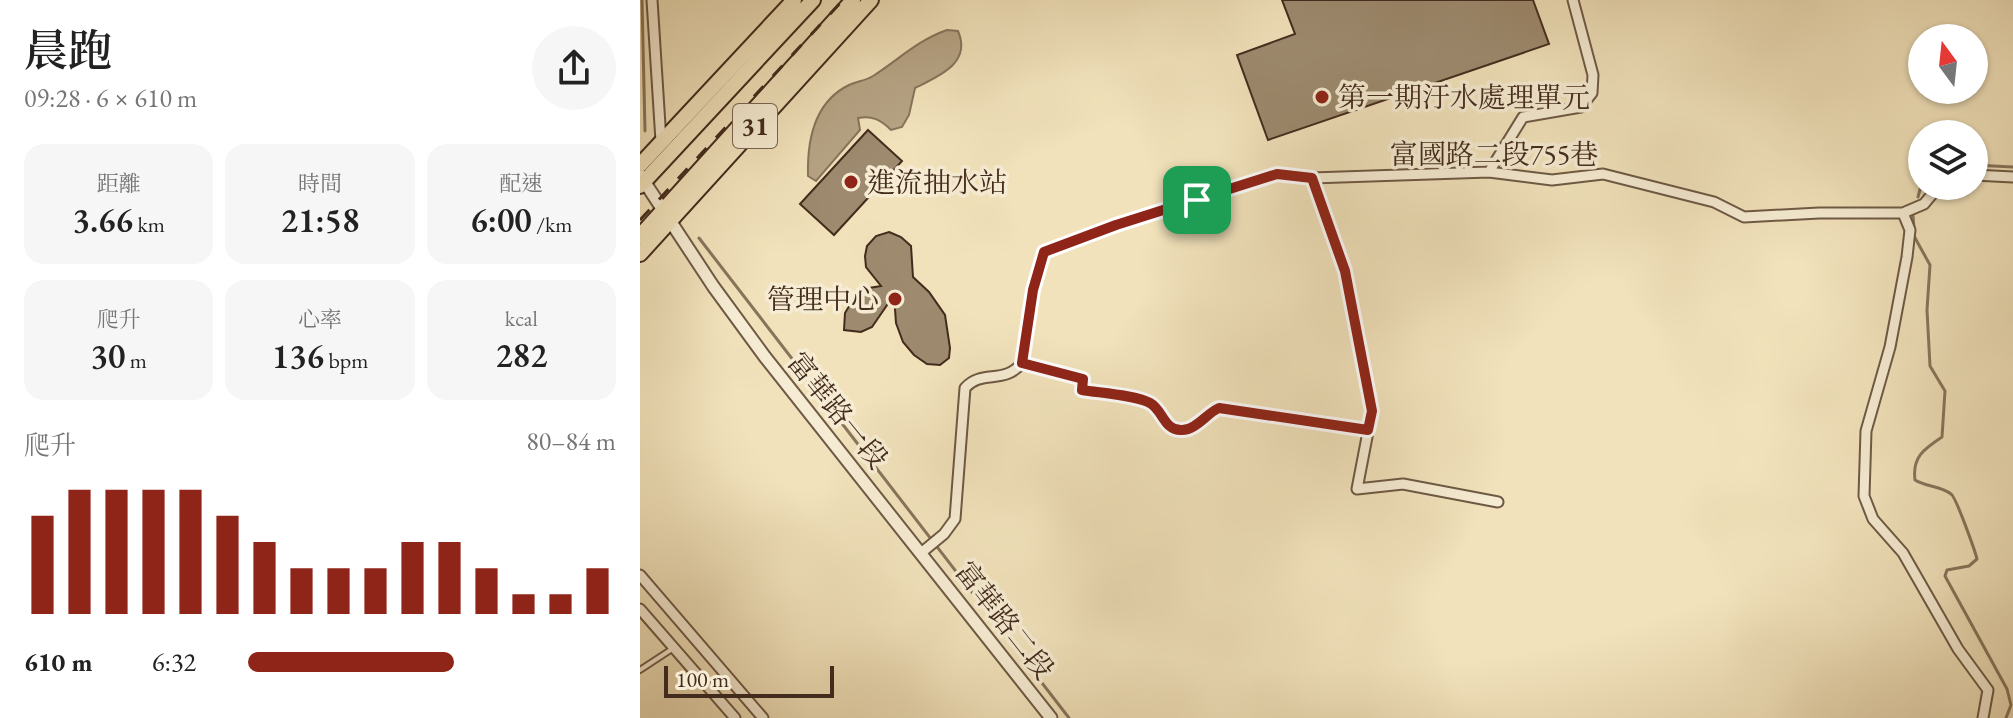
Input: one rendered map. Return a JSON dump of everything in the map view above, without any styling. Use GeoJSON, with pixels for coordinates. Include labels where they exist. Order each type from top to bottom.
{"type":"FeatureCollection","features":[{"type":"Feature","properties":{"kind":"main road","name":"31"},"geometry":{"type":"LineString","coordinates":[[640,165],[794,0]]}},
{"type":"Feature","properties":{"kind":"main road","name":"31"},"geometry":{"type":"LineString","coordinates":[[641,181],[813,0]]}},
{"type":"Feature","properties":{"kind":"main road","name":"31"},"geometry":{"type":"LineString","coordinates":[[640,254],[668,214],[853,0]]}},
{"type":"Feature","properties":{"kind":"main road","name":"31"},"geometry":{"type":"LineString","coordinates":[[640,236],[668,214],[871,0]]}},
{"type":"Feature","properties":{"kind":"street"},"geometry":{"type":"LineString","coordinates":[[652,0],[661,141]]}},
{"type":"Feature","properties":{"kind":"street"},"geometry":{"type":"LineString","coordinates":[[1489,172],[1523,117],[1581,107],[1592,93],[1593,75],[1573,0]]}},
{"type":"Feature","properties":{"kind":"street","name":"富國路二段755巷"},"geometry":{"type":"LineString","coordinates":[[1022,363],[1033,290],[1044,252],[1116,225],[1277,174],[1312,178],[1489,172],[1552,180],[1603,174],[1714,202],[1744,217],[1903,213]]}},
{"type":"Feature","properties":{"kind":"street"},"geometry":{"type":"LineString","coordinates":[[1988,176],[2013,177]]}},
{"type":"Feature","properties":{"kind":"street"},"geometry":{"type":"LineString","coordinates":[[1312,178],[1345,271],[1372,411],[1357,489],[1403,484],[1498,502]]}},
{"type":"Feature","properties":{"kind":"street","name":"富華路一段"},"geometry":{"type":"LineString","coordinates":[[641,181],[668,214],[713,286],[765,357],[925,549]]}},
{"type":"Feature","properties":{"kind":"street"},"geometry":{"type":"LineString","coordinates":[[1927,200],[1903,213],[1910,230],[1907,257],[1890,347],[1866,431],[1864,496],[1873,519],[1903,553],[1958,649],[1988,690],[1983,718]]}},
{"type":"Feature","properties":{"kind":"street"},"geometry":{"type":"LineString","coordinates":[[925,549],[944,534],[955,519],[965,388],[978,378],[1006,376],[1022,363]]}},
{"type":"Feature","properties":{"kind":"street","name":"富華路二段"},"geometry":{"type":"LineString","coordinates":[[925,549],[1051,718]]}},
{"type":"Feature","properties":{"kind":"street"},"geometry":{"type":"LineString","coordinates":[[640,575],[763,718]]}},
{"type":"Feature","properties":{"kind":"street"},"geometry":{"type":"LineString","coordinates":[[640,609],[735,718]]}},
{"type":"Feature","properties":{"kind":"street"},"geometry":{"type":"LineString","coordinates":[[657,628],[673,613]]}},
{"type":"Feature","properties":{"kind":"lane"},"geometry":{"type":"LineString","coordinates":[[1022,363],[1083,379],[1082,390],[1149,403],[1169,427],[1179,431],[1190,429],[1207,413],[1219,408],[1368,430]]}},
{"type":"Feature","properties":{"kind":"lane"},"geometry":{"type":"LineString","coordinates":[[640,670],[674,648]]}},
{"type":"Feature","properties":{"kind":"shaded area"},"geometry":{"type":"Polygon","coordinates":[[[947,30],[958,31],[961,52],[951,67],[915,88],[909,115],[902,127],[891,130],[876,119],[858,118],[860,130],[816,181],[808,176],[811,136],[828,101],[837,92],[873,76],[917,45],[947,30]]]}},
{"type":"Feature","properties":{"kind":"building","name":"第一期汙水處理單元"},"geometry":{"type":"Polygon","coordinates":[[[1282,0],[1533,0],[1549,44],[1268,140],[1237,55],[1295,34],[1282,0]]]}},
{"type":"Feature","properties":{"kind":"building","name":"進流抽水站"},"geometry":{"type":"Polygon","coordinates":[[[868,130],[902,161],[834,235],[800,204],[868,130]]]}},
{"type":"Feature","properties":{"kind":"building","name":"管理中心"},"geometry":{"type":"Polygon","coordinates":[[[889,232],[911,246],[913,277],[929,292],[945,315],[949,358],[940,365],[927,364],[903,342],[896,323],[894,295],[872,327],[861,332],[844,330],[845,313],[851,303],[869,288],[881,286],[866,267],[865,256],[867,246],[876,236],[889,232]]]}},
{"type":"Feature","properties":{"kind":"waterway"},"geometry":{"type":"LineString","coordinates":[[642,0],[645,131]]}},
{"type":"Feature","properties":{"kind":"waterway"},"geometry":{"type":"LineString","coordinates":[[1988,166],[2013,167]]}},
{"type":"Feature","properties":{"kind":"waterway"},"geometry":{"type":"LineString","coordinates":[[1913,216],[1914,228]]}},
{"type":"Feature","properties":{"kind":"waterway"},"geometry":{"type":"LineString","coordinates":[[1914,236],[1930,265],[1927,310],[1930,366],[1945,391],[1942,437],[1917,459],[1915,480],[1943,489],[1951,494],[1957,504],[1977,559],[1969,566],[1947,570],[1945,576],[2007,689],[2011,705],[2006,718]]}},
{"type":"Feature","properties":{"kind":"waterway"},"geometry":{"type":"LineString","coordinates":[[699,238],[1069,718]]}},
{"type":"Feature","properties":{"kind":"railway"},"geometry":{"type":"LineString","coordinates":[[640,220],[843,0]]}},
{"type":"Feature","properties":{"kind":"place","name":"第一期汙水處理單元"},"geometry":{"type":"Point","coordinates":[1322,97]}},
{"type":"Feature","properties":{"kind":"place","name":"進流抽水站"},"geometry":{"type":"Point","coordinates":[851,182]}},
{"type":"Feature","properties":{"kind":"place","name":"管理中心"},"geometry":{"type":"Point","coordinates":[895,299]}},
{"type":"Feature","properties":{"kind":"route"},"geometry":{"type":"LineString","coordinates":[[1277,174],[1312,178],[1345,271],[1372,411],[1368,430],[1219,408],[1207,413],[1190,429],[1179,431],[1169,427],[1149,403],[1082,390],[1083,379],[1022,363],[1033,290],[1044,252],[1197,200],[1277,174]]}}]}
